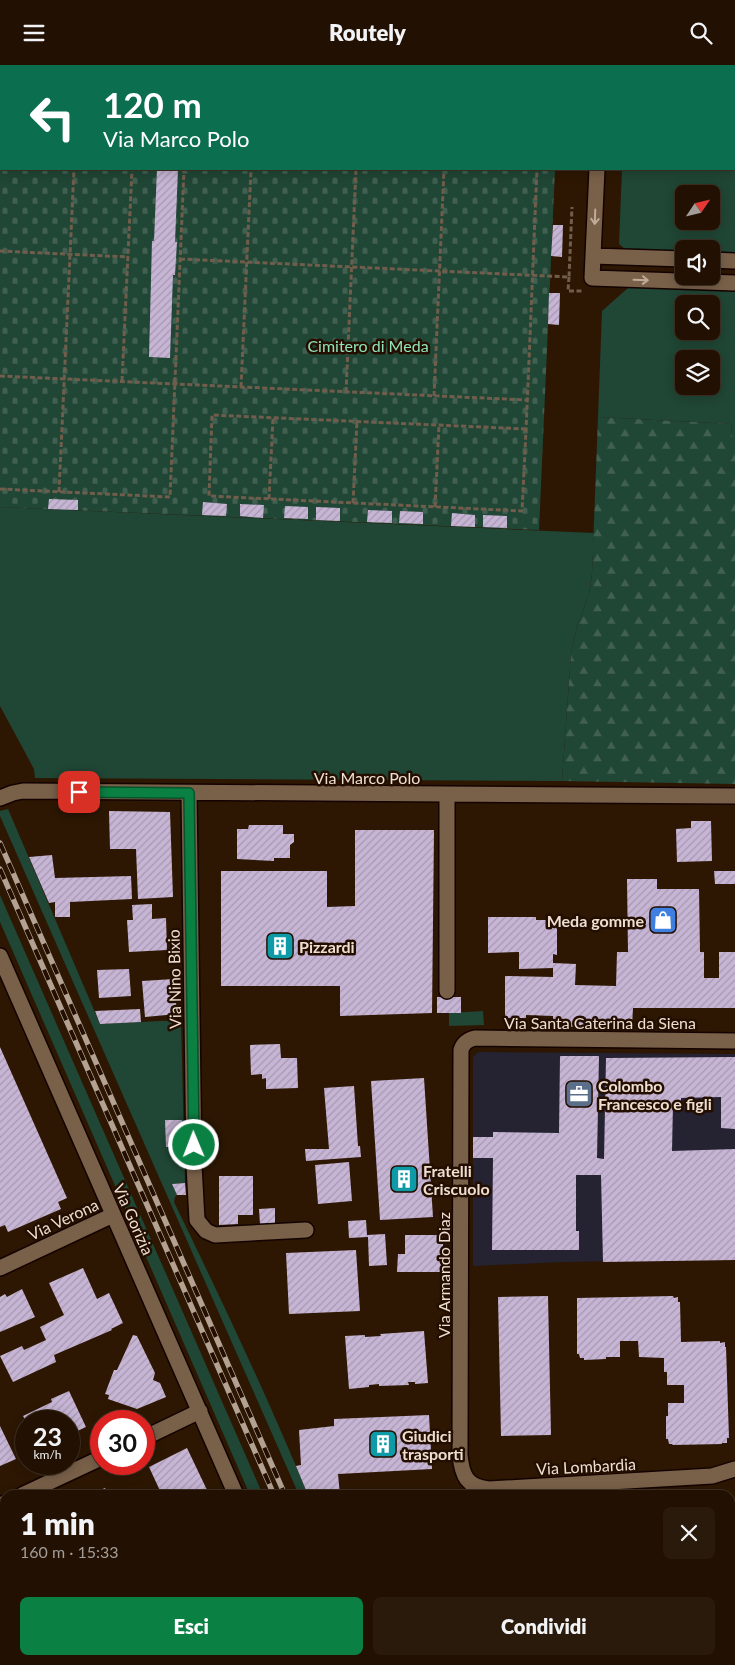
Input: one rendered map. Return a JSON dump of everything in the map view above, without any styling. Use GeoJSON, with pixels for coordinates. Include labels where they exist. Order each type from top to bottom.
{"type":"FeatureCollection","features":[{"type":"Feature","properties":{"kind":"street"},"geometry":{"type":"LineString","coordinates":[[597,170],[592,285],[735,283]]}},
{"type":"Feature","properties":{"kind":"street"},"geometry":{"type":"LineString","coordinates":[[593,256],[675,259]]}},
{"type":"Feature","properties":{"kind":"street"},"geometry":{"type":"LineString","coordinates":[[720,260],[735,261]]}},
{"type":"Feature","properties":{"kind":"street","name":"Via Marco Polo"},"geometry":{"type":"LineString","coordinates":[[0,798],[19,791],[735,796]]}},
{"type":"Feature","properties":{"kind":"street","name":"Via Nino Bixio"},"geometry":{"type":"LineString","coordinates":[[189,793],[194,1165],[197,1220],[206,1231],[220,1235],[306,1230]]}},
{"type":"Feature","properties":{"kind":"street"},"geometry":{"type":"LineString","coordinates":[[447,991],[448,795]]}},
{"type":"Feature","properties":{"kind":"street","name":"Via Gorizia"},"geometry":{"type":"LineString","coordinates":[[0,956],[234,1490]]}},
{"type":"Feature","properties":{"kind":"street","name":"Via Santa Caterina da Siena"},"geometry":{"type":"LineString","coordinates":[[466,1042],[475,1038],[735,1041]]}},
{"type":"Feature","properties":{"kind":"street","name":"Via Armando Diaz"},"geometry":{"type":"LineString","coordinates":[[466,1042],[461,1050],[460,1455],[461,1468],[466,1479]]}},
{"type":"Feature","properties":{"kind":"street","name":"Via Verona"},"geometry":{"type":"LineString","coordinates":[[0,1268],[113,1215]]}},
{"type":"Feature","properties":{"kind":"street"},"geometry":{"type":"LineString","coordinates":[[155,1432],[200,1411]]}},
{"type":"Feature","properties":{"kind":"street"},"geometry":{"type":"LineString","coordinates":[[33,1490],[90,1463]]}},
{"type":"Feature","properties":{"kind":"street","name":"Via Lombardia"},"geometry":{"type":"LineString","coordinates":[[712,1476],[735,1469]]}},
{"type":"Feature","properties":{"kind":"street","name":"Via Lombardia"},"geometry":{"type":"LineString","coordinates":[[466,1479],[472,1485],[489,1489],[712,1476],[735,1482]]}},
{"type":"Feature","properties":{"kind":"path"},"geometry":{"type":"LineString","coordinates":[[60,492],[74,170]]}},
{"type":"Feature","properties":{"kind":"path"},"geometry":{"type":"LineString","coordinates":[[122,381],[132,170]]}},
{"type":"Feature","properties":{"kind":"path"},"geometry":{"type":"LineString","coordinates":[[0,489],[170,497],[184,170]]}},
{"type":"Feature","properties":{"kind":"path"},"geometry":{"type":"LineString","coordinates":[[241,387],[251,170]]}},
{"type":"Feature","properties":{"kind":"path"},"geometry":{"type":"LineString","coordinates":[[346,392],[356,170]]}},
{"type":"Feature","properties":{"kind":"path"},"geometry":{"type":"LineString","coordinates":[[434,396],[444,170]]}},
{"type":"Feature","properties":{"kind":"path"},"geometry":{"type":"LineString","coordinates":[[526,429],[212,415],[209,496],[522,511],[526,429],[537,170]]}},
{"type":"Feature","properties":{"kind":"path"},"geometry":{"type":"LineString","coordinates":[[572,207],[568,291],[592,285]]}},
{"type":"Feature","properties":{"kind":"path"},"geometry":{"type":"LineString","coordinates":[[0,251],[128,257]]}},
{"type":"Feature","properties":{"kind":"path"},"geometry":{"type":"LineString","coordinates":[[180,259],[569,277]]}},
{"type":"Feature","properties":{"kind":"path"},"geometry":{"type":"LineString","coordinates":[[0,376],[527,401]]}},
{"type":"Feature","properties":{"kind":"path"},"geometry":{"type":"LineString","coordinates":[[270,499],[273,417]]}},
{"type":"Feature","properties":{"kind":"path"},"geometry":{"type":"LineString","coordinates":[[353,503],[357,421]]}},
{"type":"Feature","properties":{"kind":"path"},"geometry":{"type":"LineString","coordinates":[[435,507],[438,425]]}},
{"type":"Feature","properties":{"kind":"shaded area"},"geometry":{"type":"Polygon","coordinates":[[[478,1052],[735,1054],[735,1259],[563,1262],[473,1266],[473,1057],[478,1052]]]}},
{"type":"Feature","properties":{"kind":"green space","name":"Cimitero di Meda"},"geometry":{"type":"Polygon","coordinates":[[[0,170],[555,170],[539,530],[0,507],[0,170]]]}},
{"type":"Feature","properties":{"kind":"green space"},"geometry":{"type":"Polygon","coordinates":[[[622,170],[735,170],[735,254],[720,253],[720,240],[675,240],[675,252],[625,249],[619,244],[622,170]]]}},
{"type":"Feature","properties":{"kind":"green space"},"geometry":{"type":"Polygon","coordinates":[[[629,287],[735,290],[735,437],[732,437],[731,424],[598,417],[602,311],[629,287]]]}},
{"type":"Feature","properties":{"kind":"green space"},"geometry":{"type":"Polygon","coordinates":[[[598,417],[731,424],[732,436],[735,437],[735,784],[562,781],[571,653],[577,626],[589,595],[592,574],[598,417]]]}},
{"type":"Feature","properties":{"kind":"green space"},"geometry":{"type":"Polygon","coordinates":[[[0,507],[594,533],[589,595],[577,626],[571,653],[562,781],[35,778],[34,769],[0,706],[0,507]]]}},
{"type":"Feature","properties":{"kind":"green space"},"geometry":{"type":"Polygon","coordinates":[[[8,809],[100,1024],[181,1020],[185,1183],[172,1184],[177,1195],[174,1202],[260,1384],[306,1490],[297,1490],[0,816],[0,811],[8,809]]]}},
{"type":"Feature","properties":{"kind":"green space"},"geometry":{"type":"Polygon","coordinates":[[[0,895],[261,1490],[248,1490],[0,922],[0,895]]]}},
{"type":"Feature","properties":{"kind":"green space"},"geometry":{"type":"Polygon","coordinates":[[[483,1011],[484,1025],[449,1026],[449,1013],[483,1011]]]}},
{"type":"Feature","properties":{"kind":"building"},"geometry":{"type":"Polygon","coordinates":[[[157,170],[178,170],[175,242],[177,242],[175,275],[173,275],[170,358],[149,357],[152,241],[154,241],[157,170]]]}},
{"type":"Feature","properties":{"kind":"building"},"geometry":{"type":"Polygon","coordinates":[[[553,225],[563,225],[562,257],[551,256],[553,225]]]}},
{"type":"Feature","properties":{"kind":"building"},"geometry":{"type":"Polygon","coordinates":[[[549,293],[560,293],[559,325],[548,324],[549,293]]]}},
{"type":"Feature","properties":{"kind":"building"},"geometry":{"type":"Polygon","coordinates":[[[49,499],[78,500],[78,510],[48,509],[49,499]]]}},
{"type":"Feature","properties":{"kind":"building"},"geometry":{"type":"Polygon","coordinates":[[[203,502],[227,504],[226,516],[202,515],[203,502]]]}},
{"type":"Feature","properties":{"kind":"building"},"geometry":{"type":"Polygon","coordinates":[[[240,504],[264,505],[263,518],[240,516],[240,504]]]}},
{"type":"Feature","properties":{"kind":"building"},"geometry":{"type":"Polygon","coordinates":[[[285,506],[308,507],[308,519],[284,518],[285,506]]]}},
{"type":"Feature","properties":{"kind":"building"},"geometry":{"type":"Polygon","coordinates":[[[316,507],[340,508],[340,521],[316,520],[316,507]]]}},
{"type":"Feature","properties":{"kind":"building"},"geometry":{"type":"Polygon","coordinates":[[[368,510],[392,511],[392,523],[367,522],[368,510]]]}},
{"type":"Feature","properties":{"kind":"building"},"geometry":{"type":"Polygon","coordinates":[[[400,511],[423,512],[423,524],[399,523],[400,511]]]}},
{"type":"Feature","properties":{"kind":"building"},"geometry":{"type":"Polygon","coordinates":[[[452,513],[475,515],[475,527],[451,526],[452,513]]]}},
{"type":"Feature","properties":{"kind":"building"},"geometry":{"type":"Polygon","coordinates":[[[483,515],[507,516],[507,528],[483,527],[483,515]]]}},
{"type":"Feature","properties":{"kind":"building"},"geometry":{"type":"Polygon","coordinates":[[[109,811],[170,812],[173,897],[138,899],[136,849],[110,849],[109,811]]]}},
{"type":"Feature","properties":{"kind":"building"},"geometry":{"type":"Polygon","coordinates":[[[691,821],[711,821],[712,861],[677,862],[676,829],[691,828],[691,821]]]}},
{"type":"Feature","properties":{"kind":"building"},"geometry":{"type":"Polygon","coordinates":[[[249,825],[283,825],[283,834],[294,834],[294,842],[290,845],[290,858],[274,858],[274,861],[237,859],[237,829],[248,829],[249,825]]]}},
{"type":"Feature","properties":{"kind":"building"},"geometry":{"type":"Polygon","coordinates":[[[355,830],[434,830],[432,1013],[340,1016],[340,986],[221,986],[221,871],[327,871],[327,907],[355,906],[355,830]]]}},
{"type":"Feature","properties":{"kind":"building"},"geometry":{"type":"Polygon","coordinates":[[[52,855],[55,878],[131,876],[132,899],[70,902],[70,917],[55,917],[55,902],[49,903],[29,857],[52,855]]]}},
{"type":"Feature","properties":{"kind":"building"},"geometry":{"type":"Polygon","coordinates":[[[714,871],[735,871],[735,884],[715,884],[714,871]]]}},
{"type":"Feature","properties":{"kind":"building"},"geometry":{"type":"Polygon","coordinates":[[[627,879],[657,879],[657,889],[699,889],[700,952],[704,952],[704,978],[719,978],[719,952],[735,952],[735,1008],[633,1008],[632,1026],[553,1027],[553,1016],[526,1015],[526,1018],[505,1018],[505,976],[553,977],[553,968],[519,969],[519,952],[488,953],[488,917],[536,917],[536,920],[557,920],[557,955],[553,954],[553,963],[576,964],[575,985],[616,986],[617,952],[628,952],[627,879]]]}},
{"type":"Feature","properties":{"kind":"building"},"geometry":{"type":"Polygon","coordinates":[[[152,904],[152,919],[166,918],[167,950],[129,952],[127,920],[133,920],[132,905],[152,904]]]}},
{"type":"Feature","properties":{"kind":"building"},"geometry":{"type":"Polygon","coordinates":[[[129,969],[131,996],[99,998],[97,970],[129,969]]]}},
{"type":"Feature","properties":{"kind":"building"},"geometry":{"type":"Polygon","coordinates":[[[174,979],[177,1014],[145,1017],[142,981],[174,979]]]}},
{"type":"Feature","properties":{"kind":"building"},"geometry":{"type":"Polygon","coordinates":[[[437,997],[461,997],[461,1013],[437,1013],[437,997]]]}},
{"type":"Feature","properties":{"kind":"building"},"geometry":{"type":"Polygon","coordinates":[[[140,1009],[141,1022],[100,1024],[95,1011],[140,1009]]]}},
{"type":"Feature","properties":{"kind":"building"},"geometry":{"type":"Polygon","coordinates":[[[280,1044],[281,1058],[297,1058],[298,1088],[266,1089],[266,1078],[262,1079],[262,1074],[251,1075],[250,1045],[280,1044]]]}},
{"type":"Feature","properties":{"kind":"building"},"geometry":{"type":"Polygon","coordinates":[[[0,1047],[67,1198],[58,1202],[61,1209],[8,1232],[5,1225],[0,1227],[0,1047]]]}},
{"type":"Feature","properties":{"kind":"building"},"geometry":{"type":"Polygon","coordinates":[[[560,1056],[599,1056],[597,1158],[604,1159],[606,1058],[735,1057],[735,1129],[721,1128],[721,1097],[681,1098],[681,1103],[673,1103],[672,1151],[735,1149],[735,1260],[603,1262],[601,1175],[576,1175],[576,1231],[579,1231],[579,1250],[492,1250],[493,1158],[473,1158],[473,1137],[493,1137],[493,1132],[559,1133],[560,1056]]]}},
{"type":"Feature","properties":{"kind":"building","name":"Fratelli Criscuolo"},"geometry":{"type":"Polygon","coordinates":[[[424,1078],[433,1217],[380,1220],[371,1081],[424,1078]]]}},
{"type":"Feature","properties":{"kind":"building"},"geometry":{"type":"Polygon","coordinates":[[[354,1086],[358,1146],[360,1146],[361,1157],[306,1161],[305,1149],[329,1149],[324,1088],[354,1086]]]}},
{"type":"Feature","properties":{"kind":"building"},"geometry":{"type":"Polygon","coordinates":[[[165,1120],[182,1120],[183,1147],[166,1147],[165,1120]]]}},
{"type":"Feature","properties":{"kind":"building"},"geometry":{"type":"Polygon","coordinates":[[[349,1162],[352,1201],[318,1204],[315,1165],[349,1162]]]}},
{"type":"Feature","properties":{"kind":"building"},"geometry":{"type":"Polygon","coordinates":[[[219,1176],[253,1176],[253,1215],[238,1215],[238,1224],[219,1225],[219,1176]]]}},
{"type":"Feature","properties":{"kind":"building"},"geometry":{"type":"Polygon","coordinates":[[[185,1183],[186,1195],[177,1195],[172,1184],[185,1183]]]}},
{"type":"Feature","properties":{"kind":"building"},"geometry":{"type":"Polygon","coordinates":[[[275,1208],[275,1223],[260,1224],[259,1209],[275,1208]]]}},
{"type":"Feature","properties":{"kind":"building"},"geometry":{"type":"Polygon","coordinates":[[[366,1220],[367,1235],[385,1234],[387,1265],[369,1266],[368,1237],[349,1238],[348,1221],[366,1220]]]}},
{"type":"Feature","properties":{"kind":"building"},"geometry":{"type":"Polygon","coordinates":[[[405,1235],[443,1235],[443,1272],[397,1272],[398,1254],[405,1254],[405,1235]]]}},
{"type":"Feature","properties":{"kind":"building"},"geometry":{"type":"Polygon","coordinates":[[[356,1250],[360,1311],[289,1314],[286,1253],[356,1250]]]}},
{"type":"Feature","properties":{"kind":"building"},"geometry":{"type":"Polygon","coordinates":[[[83,1268],[97,1299],[109,1293],[123,1323],[112,1330],[54,1355],[56,1362],[13,1382],[0,1356],[22,1346],[24,1350],[46,1340],[40,1327],[64,1315],[49,1283],[83,1268]]]}},
{"type":"Feature","properties":{"kind":"building"},"geometry":{"type":"Polygon","coordinates":[[[22,1289],[35,1317],[0,1332],[0,1297],[5,1294],[7,1297],[22,1289]]]}},
{"type":"Feature","properties":{"kind":"building"},"geometry":{"type":"Polygon","coordinates":[[[548,1296],[551,1435],[501,1436],[498,1297],[548,1296]]]}},
{"type":"Feature","properties":{"kind":"building"},"geometry":{"type":"Polygon","coordinates":[[[673,1296],[674,1298],[678,1297],[678,1302],[680,1302],[681,1342],[725,1342],[729,1438],[727,1438],[727,1443],[669,1444],[668,1439],[666,1439],[668,1403],[684,1403],[684,1385],[667,1385],[667,1372],[664,1372],[664,1358],[639,1357],[638,1341],[620,1341],[620,1357],[584,1360],[584,1358],[580,1358],[579,1354],[577,1354],[577,1298],[673,1296]]]}},
{"type":"Feature","properties":{"kind":"building"},"geometry":{"type":"Polygon","coordinates":[[[424,1331],[428,1383],[415,1384],[415,1382],[408,1382],[409,1385],[379,1386],[379,1384],[349,1389],[345,1336],[381,1336],[380,1334],[424,1331]]]}},
{"type":"Feature","properties":{"kind":"building"},"geometry":{"type":"Polygon","coordinates":[[[133,1335],[137,1336],[155,1373],[153,1380],[160,1383],[166,1397],[137,1409],[108,1399],[109,1395],[105,1394],[114,1370],[117,1370],[133,1335]]]}},
{"type":"Feature","properties":{"kind":"building"},"geometry":{"type":"Polygon","coordinates":[[[69,1391],[78,1410],[35,1410],[52,1402],[51,1399],[69,1391]]]}},
{"type":"Feature","properties":{"kind":"building"},"geometry":{"type":"Polygon","coordinates":[[[80,1414],[86,1427],[80,1430],[80,1414]]]}},
{"type":"Feature","properties":{"kind":"building","name":"Giudici trasporti"},"geometry":{"type":"Polygon","coordinates":[[[429,1415],[432,1469],[338,1474],[340,1490],[306,1490],[296,1466],[301,1465],[299,1430],[334,1426],[334,1419],[429,1415]]]}},
{"type":"Feature","properties":{"kind":"building"},"geometry":{"type":"Polygon","coordinates":[[[0,1426],[15,1459],[0,1466],[0,1426]]]}},
{"type":"Feature","properties":{"kind":"building"},"geometry":{"type":"Polygon","coordinates":[[[187,1448],[207,1490],[160,1490],[153,1475],[155,1475],[155,1464],[187,1448]]]}},
{"type":"Feature","properties":{"kind":"railway"},"geometry":{"type":"LineString","coordinates":[[0,843],[283,1490]]}},
{"type":"Feature","properties":{"kind":"railway"},"geometry":{"type":"LineString","coordinates":[[0,869],[272,1490]]}},
{"type":"Feature","properties":{"kind":"place","name":"Meda gomme"},"geometry":{"type":"Point","coordinates":[663,920]}},
{"type":"Feature","properties":{"kind":"place","name":"Pizzardi"},"geometry":{"type":"Point","coordinates":[280,946]}},
{"type":"Feature","properties":{"kind":"place","name":"Colombo Francesco e figli"},"geometry":{"type":"Point","coordinates":[579,1094]}},
{"type":"Feature","properties":{"kind":"place","name":"Fratelli Criscuolo"},"geometry":{"type":"Point","coordinates":[404,1179]}},
{"type":"Feature","properties":{"kind":"place","name":"Giudici trasporti"},"geometry":{"type":"Point","coordinates":[383,1444]}},
{"type":"Feature","properties":{"kind":"route"},"geometry":{"type":"LineString","coordinates":[[79,792],[189,793],[194,1145]]}}]}
